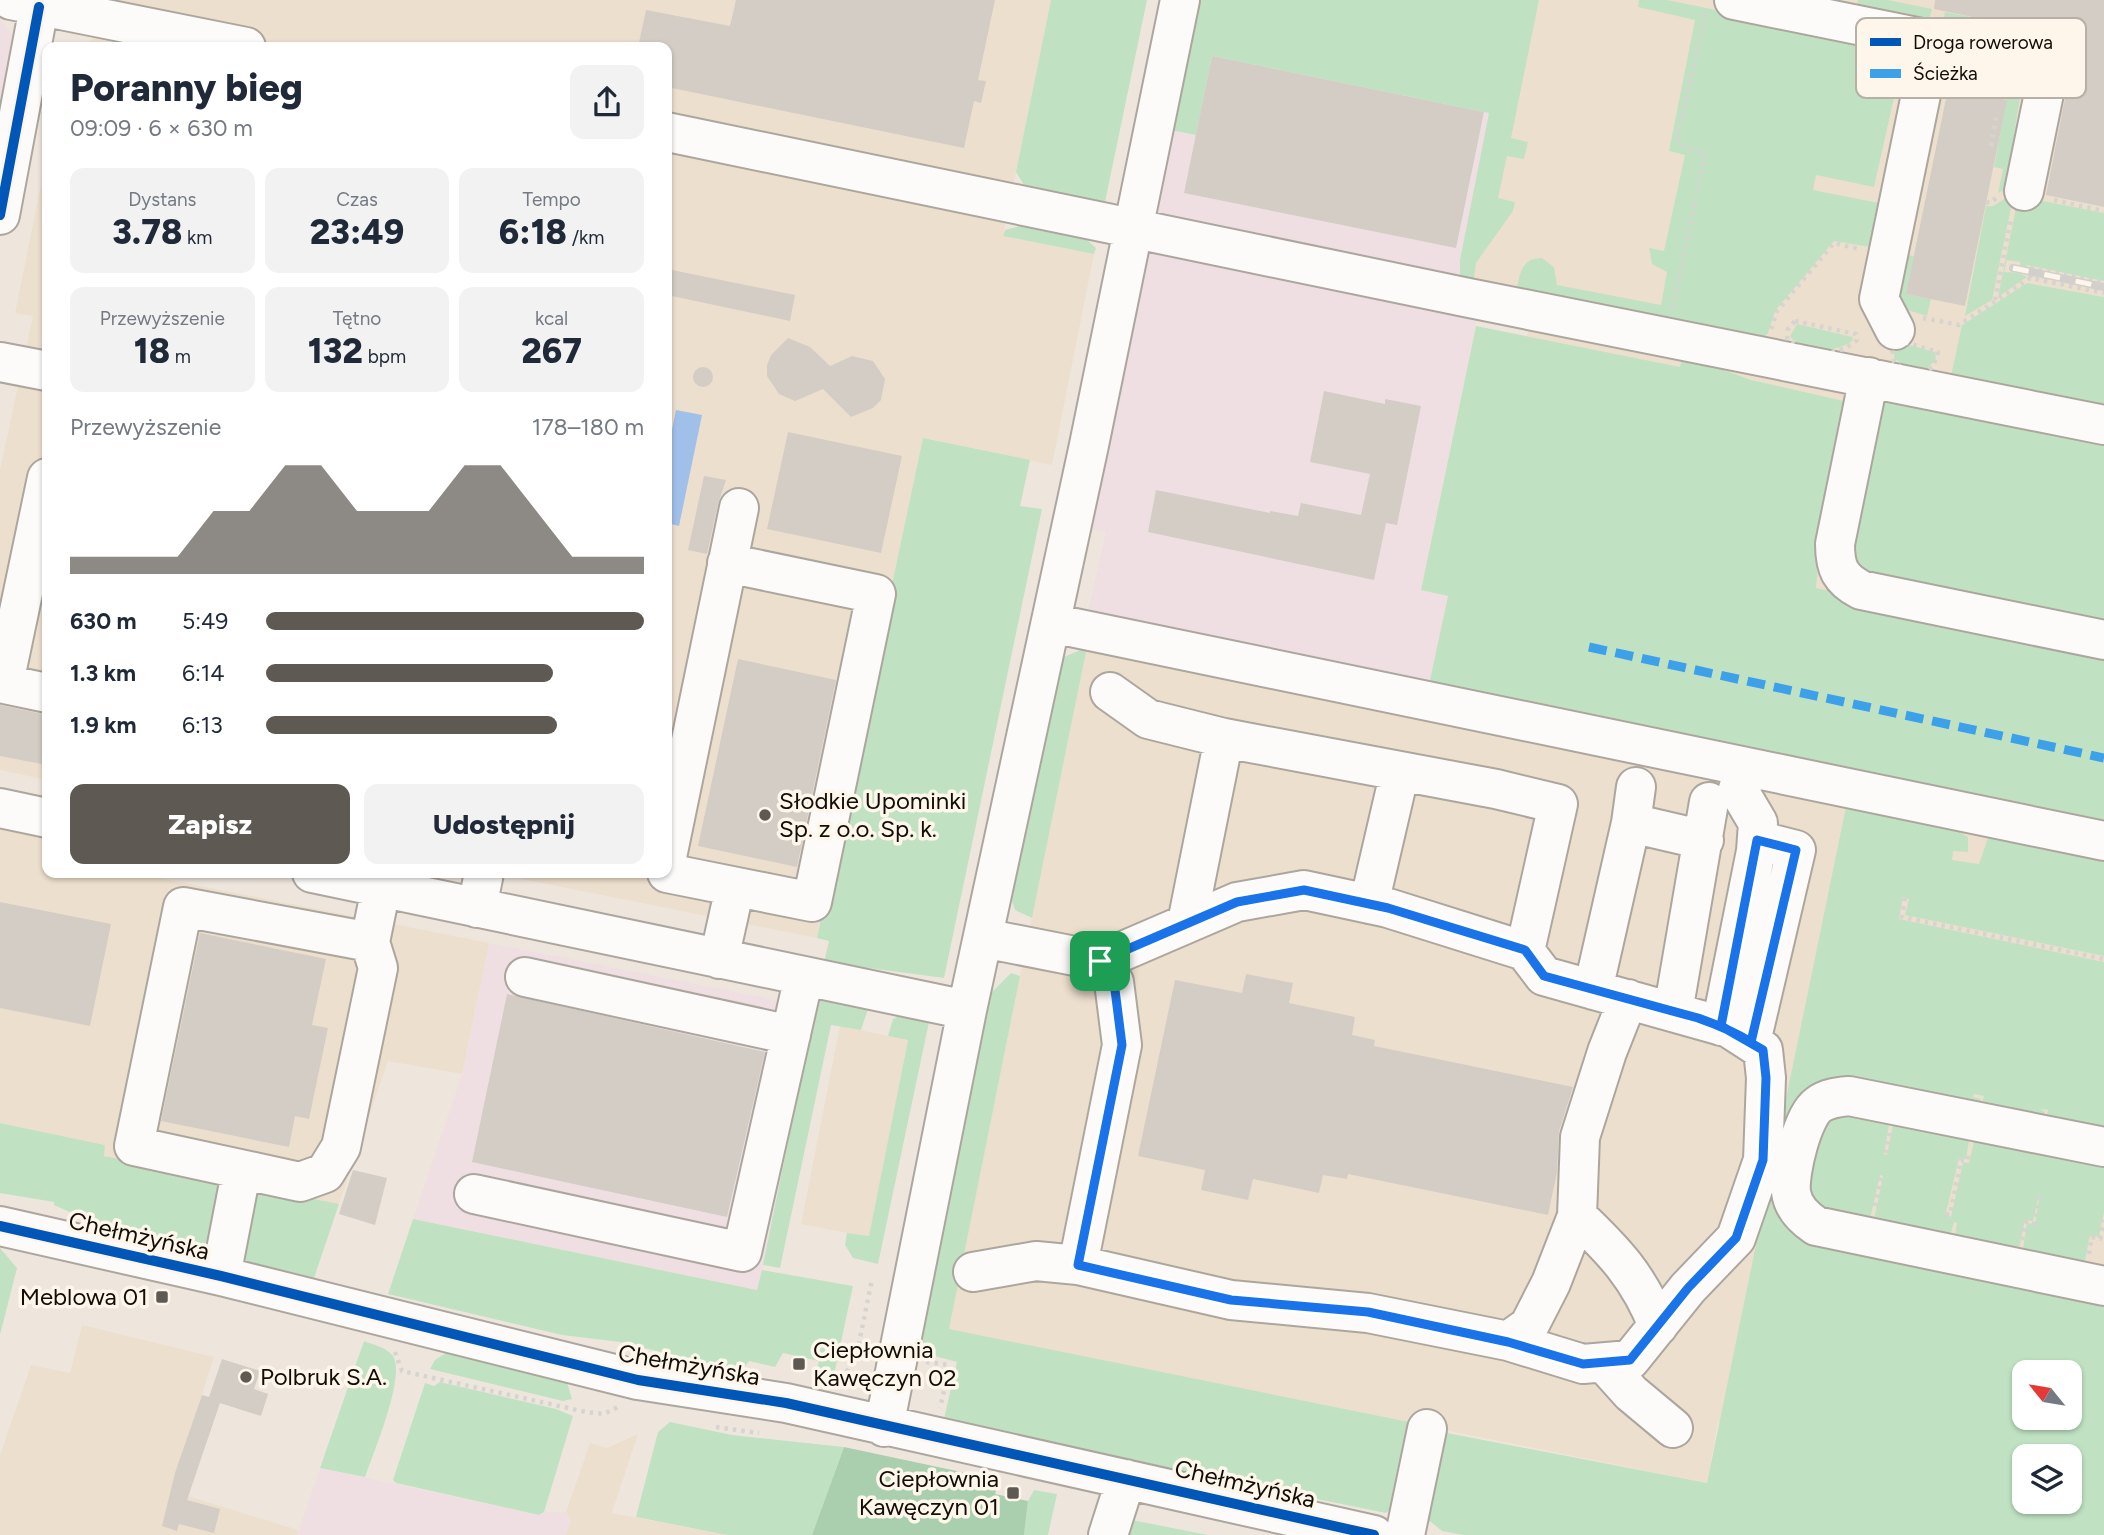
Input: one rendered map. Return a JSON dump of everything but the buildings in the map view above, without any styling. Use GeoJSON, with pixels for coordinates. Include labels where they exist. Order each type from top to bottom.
{"type":"FeatureCollection","features":[{"type":"Feature","properties":{"kind":"street"},"geometry":{"type":"LineString","coordinates":[[884,1427],[967,1010],[1134,230],[1180,0]]}},
{"type":"Feature","properties":{"kind":"street"},"geometry":{"type":"LineString","coordinates":[[0,215],[25,3],[221,42]]}},
{"type":"Feature","properties":{"kind":"street"},"geometry":{"type":"LineString","coordinates":[[1720,4],[1856,28]]}},
{"type":"Feature","properties":{"kind":"street"},"geometry":{"type":"LineString","coordinates":[[1895,330],[1879,299],[1920,98]]}},
{"type":"Feature","properties":{"kind":"street"},"geometry":{"type":"LineString","coordinates":[[2025,189],[2043,98]]}},
{"type":"Feature","properties":{"kind":"street"},"geometry":{"type":"LineString","coordinates":[[672,133],[1134,230],[2104,425]]}},
{"type":"Feature","properties":{"kind":"street"},"geometry":{"type":"LineString","coordinates":[[0,362],[42,370]]}},
{"type":"Feature","properties":{"kind":"street"},"geometry":{"type":"LineString","coordinates":[[1869,377],[1835,544],[1835,565],[1846,582],[1861,590],[2104,640]]}},
{"type":"Feature","properties":{"kind":"street"},"geometry":{"type":"LineString","coordinates":[[42,501],[2,683],[42,692]]}},
{"type":"Feature","properties":{"kind":"street"},"geometry":{"type":"LineString","coordinates":[[672,832],[739,508]]}},
{"type":"Feature","properties":{"kind":"street"},"geometry":{"type":"LineString","coordinates":[[672,874],[812,902],[876,594],[727,563]]}},
{"type":"Feature","properties":{"kind":"street"},"geometry":{"type":"LineString","coordinates":[[1051,623],[2104,841]]}},
{"type":"Feature","properties":{"kind":"street"},"geometry":{"type":"LineString","coordinates":[[1110,692],[1148,719],[1224,738],[1558,804],[1525,950]]}},
{"type":"Feature","properties":{"kind":"street"},"geometry":{"type":"LineString","coordinates":[[1187,923],[1224,738]]}},
{"type":"Feature","properties":{"kind":"street"},"geometry":{"type":"LineString","coordinates":[[1369,904],[1400,771]]}},
{"type":"Feature","properties":{"kind":"street"},"geometry":{"type":"LineString","coordinates":[[1673,1012],[1704,840],[1723,795],[1758,823],[1736,1034]]}},
{"type":"Feature","properties":{"kind":"street"},"geometry":{"type":"LineString","coordinates":[[1508,1342],[1529,1326],[1551,1283],[1577,1216],[1580,1137],[1607,1052],[1610,995],[1633,805],[1704,840]]}},
{"type":"Feature","properties":{"kind":"street"},"geometry":{"type":"LineString","coordinates":[[0,808],[42,817]]}},
{"type":"Feature","properties":{"kind":"street"},"geometry":{"type":"LineString","coordinates":[[335,878],[381,888],[481,890],[719,959],[967,1010]]}},
{"type":"Feature","properties":{"kind":"street"},"geometry":{"type":"LineString","coordinates":[[719,959],[734,887]]}},
{"type":"Feature","properties":{"kind":"street"},"geometry":{"type":"LineString","coordinates":[[370,942],[183,907],[134,1146],[300,1182],[325,1172],[341,1147],[378,968],[370,942],[381,888]]}},
{"type":"Feature","properties":{"kind":"street"},"geometry":{"type":"LineString","coordinates":[[973,1272],[1036,1261],[1078,1265],[1231,1300],[1368,1312],[1508,1342],[1583,1364],[1630,1360],[1688,1288],[1736,1238],[1763,1160],[1766,1078],[1763,1050],[1736,1034],[1673,1012],[1544,976],[1525,950],[1369,904],[1304,890],[1237,902],[1100,961],[983,938]]}},
{"type":"Feature","properties":{"kind":"street"},"geometry":{"type":"LineString","coordinates":[[1078,1265],[1122,1045],[1114,982],[1100,961]]}},
{"type":"Feature","properties":{"kind":"street"},"geometry":{"type":"LineString","coordinates":[[474,1194],[742,1252],[804,976]]}},
{"type":"Feature","properties":{"kind":"street"},"geometry":{"type":"LineString","coordinates":[[525,977],[791,1035]]}},
{"type":"Feature","properties":{"kind":"street"},"geometry":{"type":"LineString","coordinates":[[2104,1147],[1849,1096],[1834,1097],[1817,1105],[1802,1128],[1791,1193],[1797,1208],[1816,1226],[2104,1286]]}},
{"type":"Feature","properties":{"kind":"street"},"geometry":{"type":"LineString","coordinates":[[221,1276],[239,1183]]}},
{"type":"Feature","properties":{"kind":"street"},"geometry":{"type":"LineString","coordinates":[[1577,1216],[1618,1255],[1645,1294],[1658,1326]]}},
{"type":"Feature","properties":{"kind":"street","name":"Chełmżyńska"},"geometry":{"type":"LineString","coordinates":[[0,1226],[221,1276],[638,1380],[786,1403],[1374,1535]]}},
{"type":"Feature","properties":{"kind":"street"},"geometry":{"type":"LineString","coordinates":[[1604,1363],[1631,1393],[1672,1428]]}},
{"type":"Feature","properties":{"kind":"street"},"geometry":{"type":"LineString","coordinates":[[1405,1535],[1427,1429]]}},
{"type":"Feature","properties":{"kind":"street"},"geometry":{"type":"LineString","coordinates":[[1108,1535],[1126,1479]]}},
{"type":"Feature","properties":{"kind":"path"},"geometry":{"type":"LineString","coordinates":[[1670,318],[1704,153],[1688,149],[1677,138],[1720,4]]}},
{"type":"Feature","properties":{"kind":"path"},"geometry":{"type":"LineString","coordinates":[[1991,146],[1997,112]]}},
{"type":"Feature","properties":{"kind":"path"},"geometry":{"type":"LineString","coordinates":[[1995,301],[2017,190],[2025,189],[2104,211]]}},
{"type":"Feature","properties":{"kind":"path"},"geometry":{"type":"LineString","coordinates":[[1768,335],[1777,311],[1834,243],[1868,251]]}},
{"type":"Feature","properties":{"kind":"path"},"geometry":{"type":"LineString","coordinates":[[2030,278],[2032,268],[2104,283]]}},
{"type":"Feature","properties":{"kind":"path"},"geometry":{"type":"LineString","coordinates":[[1959,325],[2030,278],[2104,293]]}},
{"type":"Feature","properties":{"kind":"path"},"geometry":{"type":"LineString","coordinates":[[1905,898],[1902,917],[2104,959]]}},
{"type":"Feature","properties":{"kind":"path"},"geometry":{"type":"LineString","coordinates":[[1946,1214],[1950,1214],[1961,1160],[1967,1161],[1972,1139]]}},
{"type":"Feature","properties":{"kind":"path"},"geometry":{"type":"LineString","coordinates":[[2020,1252],[2026,1222],[2034,1224],[2040,1192]]}},
{"type":"Feature","properties":{"kind":"path"},"geometry":{"type":"LineString","coordinates":[[822,1379],[833,1382],[844,1377],[857,1353],[872,1279]]}},
{"type":"Feature","properties":{"kind":"path"},"geometry":{"type":"LineString","coordinates":[[857,1353],[950,1364],[939,1414]]}},
{"type":"Feature","properties":{"kind":"shaded area"},"geometry":{"type":"Polygon","coordinates":[[[97,0],[1051,0],[1003,236],[1094,254],[1052,465],[923,438],[817,938],[517,878],[672,878],[672,42],[89,42],[94,38],[97,0]]]}},
{"type":"Feature","properties":{"kind":"shaded area"},"geometry":{"type":"Polygon","coordinates":[[[1532,0],[2104,0],[2104,1501],[2082,1472],[2082,1444],[2012,1444],[2012,1455],[1718,1422],[1707,1483],[948,1330],[1087,647],[1846,802],[1645,362],[1527,337],[1532,310],[1470,283],[1532,0]]]}},
{"type":"Feature","properties":{"kind":"shaded area"},"geometry":{"type":"Polygon","coordinates":[[[0,20],[12,34],[9,59],[18,61],[0,150],[0,20]]]}},
{"type":"Feature","properties":{"kind":"shaded area"},"geometry":{"type":"Polygon","coordinates":[[[1212,56],[1490,113],[1460,260],[1460,281],[1148,218],[1166,129],[1196,135],[1212,56]]]}},
{"type":"Feature","properties":{"kind":"shaded area"},"geometry":{"type":"Polygon","coordinates":[[[42,180],[42,779],[0,770],[0,470],[33,316],[15,313],[42,180]]]}},
{"type":"Feature","properties":{"kind":"shaded area"},"geometry":{"type":"Polygon","coordinates":[[[1148,242],[1479,309],[1421,589],[1448,595],[1430,681],[1088,611],[1106,531],[1089,529],[1148,242]]]}},
{"type":"Feature","properties":{"kind":"shaded area"},"geometry":{"type":"Polygon","coordinates":[[[0,826],[42,836],[42,878],[160,878],[489,943],[462,1074],[388,1061],[339,1204],[103,1156],[105,1145],[0,1123],[0,826]]]}},
{"type":"Feature","properties":{"kind":"shaded area"},"geometry":{"type":"Polygon","coordinates":[[[489,943],[815,1008],[758,1290],[413,1219],[462,1074],[489,943]]]}},
{"type":"Feature","properties":{"kind":"shaded area"},"geometry":{"type":"Polygon","coordinates":[[[840,1026],[908,1040],[869,1237],[801,1224],[840,1026]]]}},
{"type":"Feature","properties":{"kind":"shaded area"},"geometry":{"type":"Polygon","coordinates":[[[82,1325],[214,1357],[171,1491],[298,1530],[297,1535],[0,1535],[0,1455],[31,1365],[70,1373],[82,1325]]]}},
{"type":"Feature","properties":{"kind":"shaded area"},"geometry":{"type":"Polygon","coordinates":[[[638,1434],[612,1513],[727,1535],[566,1535],[571,1521],[566,1512],[590,1443],[607,1448],[638,1434]]]}},
{"type":"Feature","properties":{"kind":"shaded area"},"geometry":{"type":"Polygon","coordinates":[[[320,1468],[539,1515],[544,1512],[566,1512],[571,1521],[566,1535],[297,1535],[320,1468]]]}},
{"type":"Feature","properties":{"kind":"green space"},"geometry":{"type":"Polygon","coordinates":[[[1051,0],[1147,0],[1105,202],[1094,207],[1029,193],[1016,172],[1051,0]]]}},
{"type":"Feature","properties":{"kind":"green space"},"geometry":{"type":"Polygon","coordinates":[[[1192,0],[1539,0],[1511,138],[1528,142],[1524,159],[1507,156],[1498,198],[1515,202],[1513,211],[1476,263],[1474,278],[1470,283],[1460,281],[1460,260],[1489,113],[1212,56],[1196,135],[1166,129],[1192,0]]]}},
{"type":"Feature","properties":{"kind":"green space"},"geometry":{"type":"Polygon","coordinates":[[[1639,0],[1667,0],[1856,41],[1856,98],[1894,98],[1874,187],[1816,175],[1813,190],[1884,204],[1876,248],[1834,241],[1775,311],[1768,333],[1762,339],[1537,291],[1534,297],[1520,294],[1517,288],[1527,263],[1542,258],[1554,267],[1557,285],[1661,305],[1667,272],[1652,264],[1649,248],[1664,251],[1685,155],[1669,151],[1695,20],[1638,7],[1639,0]]]}},
{"type":"Feature","properties":{"kind":"green space"},"geometry":{"type":"Polygon","coordinates":[[[1858,0],[1888,0],[1932,9],[1930,18],[1893,18],[1857,7],[1858,0]]]}},
{"type":"Feature","properties":{"kind":"green space"},"geometry":{"type":"Polygon","coordinates":[[[1945,12],[1976,18],[1944,18],[1945,12]]]}},
{"type":"Feature","properties":{"kind":"green space"},"geometry":{"type":"Polygon","coordinates":[[[2006,98],[2020,98],[2014,134],[2024,136],[2017,184],[1998,193],[2003,169],[1994,167],[2006,98]]]}},
{"type":"Feature","properties":{"kind":"green space"},"geometry":{"type":"Polygon","coordinates":[[[2014,193],[1992,300],[1965,316],[1986,206],[1993,206],[2014,193]]]}},
{"type":"Feature","properties":{"kind":"green space"},"geometry":{"type":"Polygon","coordinates":[[[2019,193],[2028,198],[2104,213],[2104,281],[2027,265],[2026,268],[2020,267],[2020,262],[2007,260],[2004,272],[2019,273],[2027,277],[1998,297],[2019,193]]]}},
{"type":"Feature","properties":{"kind":"green space"},"geometry":{"type":"Polygon","coordinates":[[[1020,226],[1087,240],[1096,248],[1094,254],[1003,236],[1005,230],[1020,226]]]}},
{"type":"Feature","properties":{"kind":"green space"},"geometry":{"type":"Polygon","coordinates":[[[1907,255],[1914,256],[1906,294],[1931,299],[1927,316],[1901,308],[1894,302],[1907,255]]]}},
{"type":"Feature","properties":{"kind":"green space"},"geometry":{"type":"Polygon","coordinates":[[[2027,283],[2104,297],[2104,408],[1951,376],[1962,325],[2027,283]]]}},
{"type":"Feature","properties":{"kind":"green space"},"geometry":{"type":"Polygon","coordinates":[[[1797,324],[1853,337],[1852,341],[1838,348],[1811,349],[1795,342],[1790,336],[1797,324]]]}},
{"type":"Feature","properties":{"kind":"green space"},"geometry":{"type":"Polygon","coordinates":[[[1476,326],[1680,367],[1682,360],[1712,366],[1751,380],[1848,402],[1819,555],[1816,588],[2104,647],[2104,830],[1427,694],[1448,596],[1421,590],[1476,326]]]}},
{"type":"Feature","properties":{"kind":"green space"},"geometry":{"type":"Polygon","coordinates":[[[1898,342],[1935,352],[1936,359],[1925,371],[1904,366],[1894,358],[1894,346],[1898,342]]]}},
{"type":"Feature","properties":{"kind":"green space"},"geometry":{"type":"Polygon","coordinates":[[[1887,401],[2104,444],[2104,631],[1868,583],[1844,561],[1878,402],[1887,401]]]}},
{"type":"Feature","properties":{"kind":"green space"},"geometry":{"type":"Polygon","coordinates":[[[923,438],[1030,460],[1020,506],[1042,509],[944,978],[824,962],[829,941],[817,938],[923,438]]]}},
{"type":"Feature","properties":{"kind":"green space"},"geometry":{"type":"Polygon","coordinates":[[[1087,647],[1032,918],[1015,910],[1008,890],[1047,688],[1064,657],[1087,647]]]}},
{"type":"Feature","properties":{"kind":"green space"},"geometry":{"type":"Polygon","coordinates":[[[1847,802],[1948,825],[1968,837],[1968,852],[1953,851],[1952,860],[1979,864],[1988,838],[2003,833],[2104,853],[2104,956],[1905,915],[1909,899],[1903,897],[1899,919],[2104,962],[2104,1142],[2044,1130],[2048,1110],[2040,1109],[2045,1112],[2041,1129],[1979,1116],[1984,1096],[1974,1094],[1973,1097],[1981,1099],[1977,1116],[1833,1091],[1791,1211],[2104,1291],[2104,1535],[1463,1535],[1442,1531],[1426,1518],[1442,1432],[1707,1483],[1847,802]]]}},
{"type":"Feature","properties":{"kind":"green space"},"geometry":{"type":"Polygon","coordinates":[[[1011,973],[1020,976],[949,1329],[1414,1423],[1398,1502],[1386,1513],[943,1423],[957,1362],[916,1351],[989,995],[1011,973]]]}},
{"type":"Feature","properties":{"kind":"green space"},"geometry":{"type":"Polygon","coordinates":[[[831,999],[868,1009],[861,1030],[831,1025],[780,1268],[763,1265],[817,1000],[831,999]]]}},
{"type":"Feature","properties":{"kind":"green space"},"geometry":{"type":"Polygon","coordinates":[[[901,1015],[919,1016],[929,1022],[878,1264],[853,1258],[845,1245],[847,1233],[869,1236],[908,1040],[888,1036],[893,1019],[901,1015]]]}},
{"type":"Feature","properties":{"kind":"green space"},"geometry":{"type":"Polygon","coordinates":[[[1819,1110],[1884,1119],[1884,1124],[1889,1125],[1884,1154],[1887,1155],[1893,1125],[1969,1141],[1966,1159],[1959,1158],[1946,1213],[1951,1217],[1963,1162],[1969,1163],[1974,1141],[2104,1168],[2104,1212],[2099,1237],[2090,1235],[2085,1261],[2023,1249],[2027,1223],[2035,1224],[2040,1192],[2033,1221],[2025,1220],[2019,1249],[1955,1236],[1957,1223],[1954,1222],[1950,1236],[1874,1220],[1883,1176],[1880,1175],[1869,1224],[1818,1221],[1799,1162],[1819,1110]]]}},
{"type":"Feature","properties":{"kind":"green space"},"geometry":{"type":"Polygon","coordinates":[[[0,1123],[105,1145],[104,1156],[221,1180],[207,1241],[201,1248],[189,1254],[119,1240],[120,1232],[54,1205],[54,1202],[0,1193],[0,1123]]]}},
{"type":"Feature","properties":{"kind":"green space"},"geometry":{"type":"Polygon","coordinates":[[[254,1187],[339,1204],[314,1278],[243,1261],[254,1187]]]}},
{"type":"Feature","properties":{"kind":"green space"},"geometry":{"type":"Polygon","coordinates":[[[413,1219],[757,1290],[762,1270],[853,1286],[834,1375],[828,1378],[816,1373],[819,1361],[783,1353],[775,1367],[749,1361],[743,1369],[722,1367],[620,1342],[562,1335],[388,1294],[413,1219]]]}},
{"type":"Feature","properties":{"kind":"green space"},"geometry":{"type":"Polygon","coordinates":[[[0,1248],[17,1268],[0,1335],[0,1248]]]}},
{"type":"Feature","properties":{"kind":"green space"},"geometry":{"type":"Polygon","coordinates":[[[364,1341],[390,1353],[396,1366],[387,1415],[365,1477],[320,1468],[364,1341]]]}},
{"type":"Feature","properties":{"kind":"green space"},"geometry":{"type":"Polygon","coordinates":[[[447,1352],[566,1379],[572,1399],[563,1401],[430,1369],[435,1360],[447,1352]]]}},
{"type":"Feature","properties":{"kind":"green space"},"geometry":{"type":"Polygon","coordinates":[[[440,1382],[556,1409],[573,1416],[544,1512],[539,1515],[396,1483],[393,1480],[425,1383],[434,1386],[440,1382]]]}},
{"type":"Feature","properties":{"kind":"green space"},"geometry":{"type":"Polygon","coordinates":[[[670,1422],[732,1435],[844,1447],[812,1535],[727,1535],[636,1517],[658,1432],[670,1422]]]}},
{"type":"Feature","properties":{"kind":"green space"},"geometry":{"type":"Polygon","coordinates":[[[844,1447],[999,1480],[995,1494],[1028,1501],[1024,1535],[812,1535],[844,1447]]]}},
{"type":"Feature","properties":{"kind":"green space"},"geometry":{"type":"Polygon","coordinates":[[[1034,1490],[1057,1494],[1048,1535],[1024,1535],[1028,1501],[1034,1490]]]}},
{"type":"Feature","properties":{"kind":"green space"},"geometry":{"type":"Polygon","coordinates":[[[1132,1520],[1208,1535],[1127,1535],[1132,1520]]]}},
{"type":"Feature","properties":{"kind":"water"},"geometry":{"type":"Polygon","coordinates":[[[676,410],[702,415],[679,526],[672,524],[672,430],[676,410]]]}},
{"type":"Feature","properties":{"kind":"railway"},"geometry":{"type":"LineString","coordinates":[[2013,268],[2104,287]]}},
{"type":"Feature","properties":{"kind":"marked path"},"geometry":{"type":"LineString","coordinates":[[1589,647],[2104,758]]}},
{"type":"Feature","properties":{"kind":"cycle path"},"geometry":{"type":"LineString","coordinates":[[0,215],[39,7]]}},
{"type":"Feature","properties":{"kind":"cycle path"},"geometry":{"type":"LineString","coordinates":[[0,1226],[221,1276],[638,1380],[786,1403],[1374,1535]]}},
{"type":"Feature","properties":{"kind":"place","name":"Słodkie Upominki Sp. z o.o. Sp. k."},"geometry":{"type":"Point","coordinates":[765,815]}},
{"type":"Feature","properties":{"kind":"place","name":"Meblowa 01"},"geometry":{"type":"Point","coordinates":[162,1297]}},
{"type":"Feature","properties":{"kind":"place","name":"Ciepłownia Kawęczyn 02"},"geometry":{"type":"Point","coordinates":[799,1364]}},
{"type":"Feature","properties":{"kind":"place","name":"Polbruk S.A."},"geometry":{"type":"Point","coordinates":[246,1377]}},
{"type":"Feature","properties":{"kind":"place","name":"Ciepłownia Kawęczyn 01"},"geometry":{"type":"Point","coordinates":[1013,1493]}},
{"type":"Feature","properties":{"kind":"route"},"geometry":{"type":"LineString","coordinates":[[1100,961],[1114,982],[1122,1045],[1078,1265],[1231,1300],[1368,1312],[1508,1342],[1583,1364],[1630,1360],[1688,1288],[1736,1238],[1763,1160],[1766,1078],[1763,1050],[1751,1042],[1730,1028],[1721,1026],[1756,850],[1757,840],[1796,850],[1751,1042],[1730,1028],[1698,1018],[1544,976],[1525,950],[1388,908],[1304,890],[1237,902],[1100,961]]}}]}
